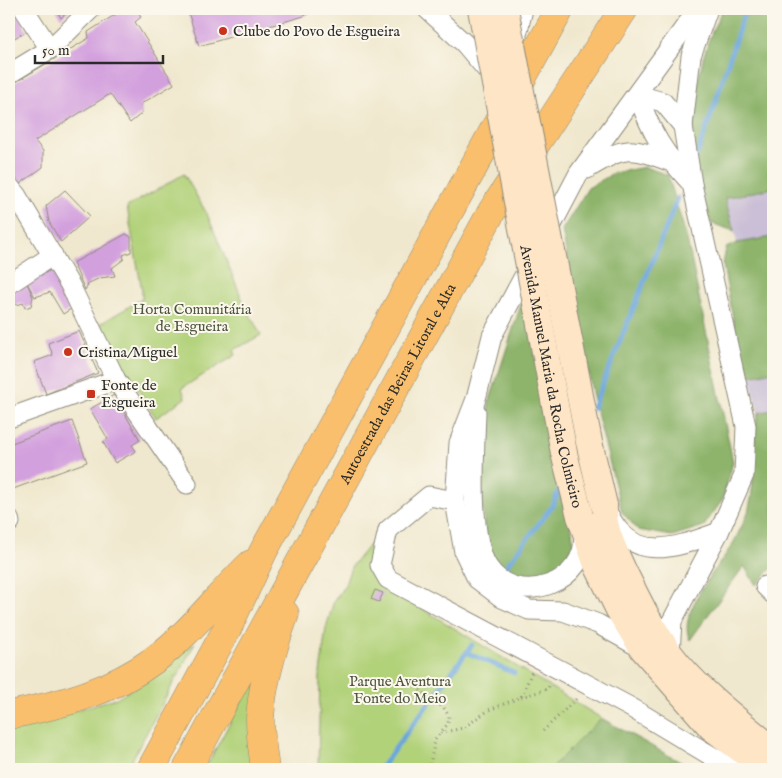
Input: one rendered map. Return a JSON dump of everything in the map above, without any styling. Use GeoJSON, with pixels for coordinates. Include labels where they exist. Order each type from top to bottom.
{"type":"FeatureCollection","features":[{"type":"Feature","properties":{"kind":"highway"},"geometry":{"type":"LineString","coordinates":[[151,769],[228,626],[263,552],[560,9]]}},
{"type":"Feature","properties":{"kind":"highway","name":"Autoestrada das Beiras Litoral e Alta"},"geometry":{"type":"LineString","coordinates":[[187,769],[492,211],[624,9]]}},
{"type":"Feature","properties":{"kind":"highway"},"geometry":{"type":"LineString","coordinates":[[265,769],[260,720],[266,681],[280,629],[310,545]]}},
{"type":"Feature","properties":{"kind":"highway"},"geometry":{"type":"LineString","coordinates":[[9,715],[89,694],[142,668],[164,652],[196,622],[224,590],[263,552]]}},
{"type":"Feature","properties":{"kind":"main road","name":"Avenida Manuel Maria da Rocha Colmieiro"},"geometry":{"type":"LineString","coordinates":[[481,9],[564,453],[580,516],[596,564],[619,610],[643,649],[711,727],[767,769]]}},
{"type":"Feature","properties":{"kind":"main road","name":"Avenida Manuel Maria da Rocha Colmieiro"},"geometry":{"type":"LineString","coordinates":[[505,9],[589,442],[604,505],[603,519],[617,556],[638,601],[670,654],[720,705],[773,750]]}},
{"type":"Feature","properties":{"kind":"street"},"geometry":{"type":"LineString","coordinates":[[24,9],[50,49]]}},
{"type":"Feature","properties":{"kind":"street"},"geometry":{"type":"LineString","coordinates":[[9,74],[50,49],[91,9]]}},
{"type":"Feature","properties":{"kind":"street"},"geometry":{"type":"LineString","coordinates":[[427,9],[465,44],[494,78]]}},
{"type":"Feature","properties":{"kind":"street"},"geometry":{"type":"LineString","coordinates":[[513,49],[523,9]]}},
{"type":"Feature","properties":{"kind":"street"},"geometry":{"type":"LineString","coordinates":[[643,649],[598,624],[563,611],[529,610],[502,598],[477,579],[464,552],[455,501],[459,443],[476,400],[492,336],[579,173],[638,95],[698,9]]}},
{"type":"Feature","properties":{"kind":"street"},"geometry":{"type":"LineString","coordinates":[[670,654],[672,621],[719,532],[744,475],[746,426],[692,184],[683,126],[691,56],[708,9]]}},
{"type":"Feature","properties":{"kind":"street"},"geometry":{"type":"LineString","coordinates":[[638,95],[662,102],[683,126]]}},
{"type":"Feature","properties":{"kind":"street"},"geometry":{"type":"LineString","coordinates":[[638,95],[650,130],[671,162],[692,184]]}},
{"type":"Feature","properties":{"kind":"street"},"geometry":{"type":"LineString","coordinates":[[579,173],[615,152],[640,150],[671,162]]}},
{"type":"Feature","properties":{"kind":"street"},"geometry":{"type":"LineString","coordinates":[[9,186],[53,255],[116,380],[187,484]]}},
{"type":"Feature","properties":{"kind":"street"},"geometry":{"type":"LineString","coordinates":[[9,284],[53,255]]}},
{"type":"Feature","properties":{"kind":"street"},"geometry":{"type":"LineString","coordinates":[[9,418],[116,380]]}},
{"type":"Feature","properties":{"kind":"street"},"geometry":{"type":"LineString","coordinates":[[476,400],[473,493],[480,545],[488,567],[503,582],[520,590],[538,589],[557,582],[574,566],[585,546],[580,516]]}},
{"type":"Feature","properties":{"kind":"street"},"geometry":{"type":"LineString","coordinates":[[455,501],[429,496],[388,530],[380,566],[388,579],[630,706],[733,769]]}},
{"type":"Feature","properties":{"kind":"street"},"geometry":{"type":"LineString","coordinates":[[604,505],[616,530],[631,542],[657,549],[680,546],[719,532]]}},
{"type":"Feature","properties":{"kind":"path"},"geometry":{"type":"LineString","coordinates":[[520,697],[539,658]]}},
{"type":"Feature","properties":{"kind":"path"},"geometry":{"type":"LineString","coordinates":[[440,733],[464,728],[489,710],[520,697],[548,689],[558,669]]}},
{"type":"Feature","properties":{"kind":"path"},"geometry":{"type":"LineString","coordinates":[[543,731],[590,686]]}},
{"type":"Feature","properties":{"kind":"path"},"geometry":{"type":"LineString","coordinates":[[416,687],[440,704],[449,716],[448,724],[435,740],[429,769]]}},
{"type":"Feature","properties":{"kind":"shaded area"},"geometry":{"type":"Polygon","coordinates":[[[773,188],[773,237],[737,243],[725,198],[773,188]]]}},
{"type":"Feature","properties":{"kind":"shaded area"},"geometry":{"type":"Polygon","coordinates":[[[773,371],[773,410],[758,413],[749,376],[773,371]]]}},
{"type":"Feature","properties":{"kind":"green space"},"geometry":{"type":"Polygon","coordinates":[[[723,9],[773,9],[773,188],[725,198],[734,231],[711,223],[703,203],[695,161],[694,116],[700,71],[713,28],[723,9]]]}},
{"type":"Feature","properties":{"kind":"green space"},"geometry":{"type":"Polygon","coordinates":[[[645,167],[668,175],[687,239],[733,462],[723,499],[704,526],[672,536],[638,530],[622,512],[593,397],[562,230],[588,188],[614,173],[645,167]]]}},
{"type":"Feature","properties":{"kind":"green space","name":"Horta Comunitária de Esgueira"},"geometry":{"type":"Polygon","coordinates":[[[184,174],[207,214],[245,306],[261,335],[234,350],[236,355],[182,388],[185,398],[156,418],[98,325],[142,299],[127,207],[184,174]]]}},
{"type":"Feature","properties":{"kind":"green space"},"geometry":{"type":"Polygon","coordinates":[[[773,237],[773,371],[744,377],[723,265],[726,248],[737,243],[773,237]]]}},
{"type":"Feature","properties":{"kind":"green space"},"geometry":{"type":"Polygon","coordinates":[[[523,298],[574,544],[557,572],[535,580],[507,578],[493,559],[485,535],[482,501],[489,403],[523,298]]]}},
{"type":"Feature","properties":{"kind":"green space"},"geometry":{"type":"Polygon","coordinates":[[[773,410],[773,567],[756,585],[744,566],[690,640],[687,629],[694,603],[735,540],[748,512],[751,500],[758,413],[773,410]]]}},
{"type":"Feature","properties":{"kind":"green space","name":"Parque Aventura Fonte do Meio"},"geometry":{"type":"Polygon","coordinates":[[[371,543],[373,565],[400,595],[601,718],[550,769],[318,769],[320,673],[326,628],[334,601],[345,585],[351,567],[371,543]]]}},
{"type":"Feature","properties":{"kind":"green space"},"geometry":{"type":"Polygon","coordinates":[[[195,643],[127,769],[9,769],[9,726],[49,718],[120,697],[195,643]]]}},
{"type":"Feature","properties":{"kind":"green space"},"geometry":{"type":"Polygon","coordinates":[[[256,674],[256,769],[205,769],[256,674]]]}},
{"type":"Feature","properties":{"kind":"green space"},"geometry":{"type":"Polygon","coordinates":[[[601,718],[693,769],[550,769],[601,718]]]}},
{"type":"Feature","properties":{"kind":"building"},"geometry":{"type":"Polygon","coordinates":[[[9,9],[15,9],[27,31],[9,41],[9,9]]]}},
{"type":"Feature","properties":{"kind":"building"},"geometry":{"type":"Polygon","coordinates":[[[56,9],[71,9],[61,18],[56,9]]]}},
{"type":"Feature","properties":{"kind":"building"},"geometry":{"type":"Polygon","coordinates":[[[124,9],[137,9],[141,17],[135,22],[174,84],[141,104],[142,113],[130,123],[110,94],[35,141],[43,151],[43,167],[20,184],[9,171],[9,119],[12,117],[9,109],[9,86],[89,38],[88,32],[124,9]]]}},
{"type":"Feature","properties":{"kind":"building","name":"Clube do Povo de Esgueira"},"geometry":{"type":"Polygon","coordinates":[[[187,9],[317,9],[304,16],[199,46],[187,9]]]}},
{"type":"Feature","properties":{"kind":"building"},"geometry":{"type":"Polygon","coordinates":[[[65,190],[90,216],[61,242],[49,222],[46,206],[65,190]]]}},
{"type":"Feature","properties":{"kind":"building"},"geometry":{"type":"Polygon","coordinates":[[[126,234],[131,237],[131,252],[123,255],[124,259],[112,268],[115,276],[100,278],[89,283],[85,290],[73,263],[126,234]]]}},
{"type":"Feature","properties":{"kind":"building"},"geometry":{"type":"Polygon","coordinates":[[[53,269],[74,307],[63,314],[50,292],[35,297],[27,283],[33,297],[31,306],[25,308],[23,303],[17,305],[9,301],[9,291],[53,269]]]}},
{"type":"Feature","properties":{"kind":"building"},"geometry":{"type":"Polygon","coordinates":[[[79,331],[98,373],[46,394],[34,362],[53,355],[48,343],[79,331]]]}},
{"type":"Feature","properties":{"kind":"building"},"geometry":{"type":"Polygon","coordinates":[[[114,395],[140,440],[132,445],[136,451],[115,463],[103,442],[108,439],[90,409],[114,395]]]}},
{"type":"Feature","properties":{"kind":"building"},"geometry":{"type":"Polygon","coordinates":[[[72,421],[87,462],[13,489],[9,478],[9,444],[72,421]]]}},
{"type":"Feature","properties":{"kind":"building"},"geometry":{"type":"Polygon","coordinates":[[[375,590],[383,593],[379,602],[371,599],[375,590]]]}},
{"type":"Feature","properties":{"kind":"waterway"},"geometry":{"type":"LineString","coordinates":[[695,159],[746,9]]}},
{"type":"Feature","properties":{"kind":"waterway"},"geometry":{"type":"LineString","coordinates":[[593,408],[678,198]]}},
{"type":"Feature","properties":{"kind":"waterway"},"geometry":{"type":"LineString","coordinates":[[504,569],[553,505],[562,483]]}},
{"type":"Feature","properties":{"kind":"waterway"},"geometry":{"type":"LineString","coordinates":[[380,769],[472,645]]}},
{"type":"Feature","properties":{"kind":"waterway"},"geometry":{"type":"LineString","coordinates":[[468,653],[514,673]]}},
{"type":"Feature","properties":{"kind":"place","name":"Clube do Povo de Esgueira"},"geometry":{"type":"Point","coordinates":[223,31]}},
{"type":"Feature","properties":{"kind":"place","name":"Cristina/Miguel"},"geometry":{"type":"Point","coordinates":[68,352]}},
{"type":"Feature","properties":{"kind":"place","name":"Fonte de Esgueira"},"geometry":{"type":"Point","coordinates":[91,394]}}]}
